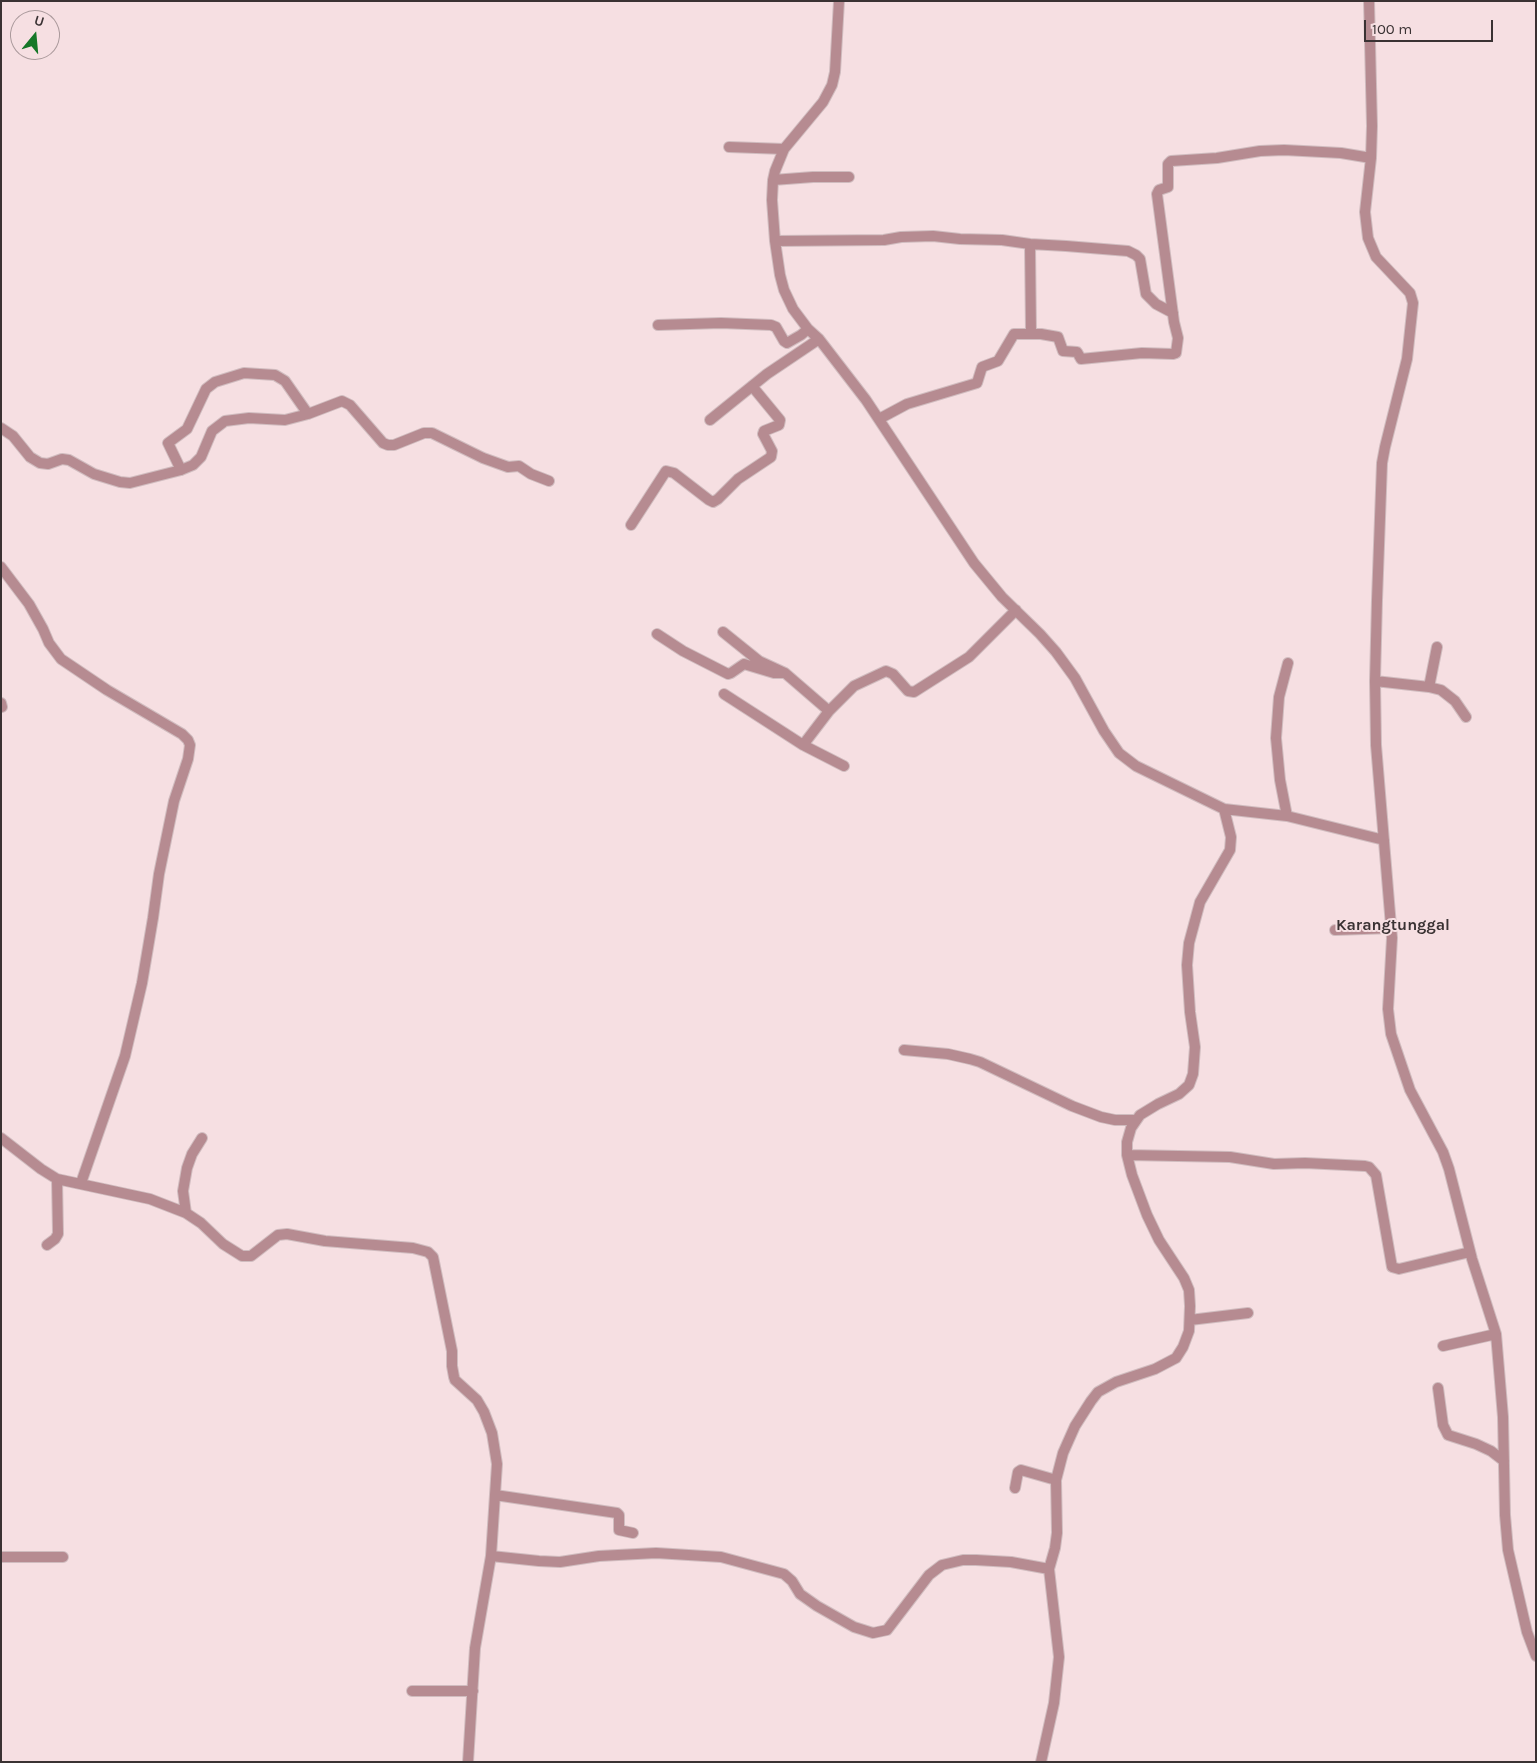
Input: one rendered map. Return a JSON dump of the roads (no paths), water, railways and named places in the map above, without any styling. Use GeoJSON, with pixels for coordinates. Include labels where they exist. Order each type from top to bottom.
{"type":"FeatureCollection","features":[{"type":"Feature","properties":{"kind":"street"},"geometry":{"type":"LineString","coordinates":[[839,1],[835,72],[832,86],[823,102],[784,149],[773,180],[772,200],[776,241],[784,290],[793,309],[808,329],[819,339],[879,419],[974,564],[1002,597],[1040,634],[1071,671],[1104,731],[1119,753],[1136,766],[1224,809],[1287,816],[1384,840]]}},
{"type":"Feature","properties":{"kind":"street"},"geometry":{"type":"LineString","coordinates":[[1369,1],[1371,158],[1366,212],[1368,238],[1376,257],[1410,293],[1413,302],[1407,359],[1382,463],[1375,681],[1376,744],[1392,928],[1388,1009],[1391,1034],[1410,1090],[1444,1152],[1470,1252],[1496,1334],[1502,1408],[1505,1515],[1508,1550],[1527,1632],[1536,1656]]}},
{"type":"Feature","properties":{"kind":"street"},"geometry":{"type":"LineString","coordinates":[[729,147],[784,149]]}},
{"type":"Feature","properties":{"kind":"street"},"geometry":{"type":"LineString","coordinates":[[879,419],[907,404],[977,383],[982,367],[998,361],[1012,334],[1058,337],[1063,351],[1077,352],[1080,359],[1142,353],[1173,354],[1177,352],[1178,343],[1157,194],[1159,190],[1168,187],[1169,162],[1173,160],[1217,158],[1260,151],[1284,150],[1341,153],[1371,158]]}},
{"type":"Feature","properties":{"kind":"street"},"geometry":{"type":"LineString","coordinates":[[773,180],[849,177]]}},
{"type":"Feature","properties":{"kind":"street"},"geometry":{"type":"LineString","coordinates":[[776,241],[884,240],[901,237],[933,236],[1002,240],[1131,252],[1140,259],[1146,294],[1156,304],[1173,314]]}},
{"type":"Feature","properties":{"kind":"street"},"geometry":{"type":"LineString","coordinates":[[1030,244],[1031,334]]}},
{"type":"Feature","properties":{"kind":"street"},"geometry":{"type":"LineString","coordinates":[[658,325],[721,323],[773,325],[787,343],[808,329]]}},
{"type":"Feature","properties":{"kind":"street"},"geometry":{"type":"LineString","coordinates":[[710,420],[767,374],[819,339]]}},
{"type":"Feature","properties":{"kind":"street"},"geometry":{"type":"LineString","coordinates":[[181,470],[168,443],[187,429],[206,389],[215,382],[244,373],[276,375],[285,381],[308,414]]}},
{"type":"Feature","properties":{"kind":"street"},"geometry":{"type":"LineString","coordinates":[[631,525],[666,471],[674,472],[713,502],[738,479],[771,456],[772,451],[763,434],[764,431],[779,425],[780,420],[752,386]]}},
{"type":"Feature","properties":{"kind":"street"},"geometry":{"type":"LineString","coordinates":[[1,428],[13,436],[30,456],[40,463],[48,464],[58,460],[69,460],[94,474],[130,483],[181,470],[193,465],[201,457],[212,431],[225,421],[249,418],[285,420],[308,414],[342,401],[350,405],[383,443],[388,445],[394,445],[424,433],[432,433],[483,458],[508,467],[519,466],[531,474],[549,481]]}},
{"type":"Feature","properties":{"kind":"street"},"geometry":{"type":"LineString","coordinates":[[1,567],[29,604],[49,643],[61,659],[107,690],[182,734],[190,745],[188,759],[174,801],[159,874],[142,983],[125,1056],[81,1183]]}},
{"type":"Feature","properties":{"kind":"street"},"geometry":{"type":"LineString","coordinates":[[804,745],[829,711],[854,686],[884,671],[892,672],[908,691],[914,692],[969,656],[1016,610]]}},
{"type":"Feature","properties":{"kind":"street"},"geometry":{"type":"LineString","coordinates":[[722,632],[759,661],[785,673],[829,711]]}},
{"type":"Feature","properties":{"kind":"street"},"geometry":{"type":"LineString","coordinates":[[657,634],[683,651],[726,673],[731,673],[744,664],[785,673]]}},
{"type":"Feature","properties":{"kind":"street"},"geometry":{"type":"LineString","coordinates":[[1429,687],[1437,647]]}},
{"type":"Feature","properties":{"kind":"street"},"geometry":{"type":"LineString","coordinates":[[1287,816],[1280,780],[1276,738],[1279,697],[1288,663]]}},
{"type":"Feature","properties":{"kind":"street"},"geometry":{"type":"LineString","coordinates":[[1375,681],[1429,687],[1447,693],[1456,701],[1466,717]]}},
{"type":"Feature","properties":{"kind":"street"},"geometry":{"type":"LineString","coordinates":[[724,694],[804,745],[844,766]]}},
{"type":"Feature","properties":{"kind":"street"},"geometry":{"type":"LineString","coordinates":[[1041,1762],[1054,1703],[1059,1657],[1049,1569],[1057,1532],[1056,1480],[1063,1453],[1075,1426],[1098,1392],[1110,1384],[1155,1369],[1176,1358],[1183,1348],[1190,1320],[1190,1299],[1186,1284],[1147,1215],[1132,1175],[1127,1155],[1129,1133],[1136,1120],[1146,1111],[1179,1094],[1189,1085],[1193,1074],[1196,1047],[1190,1012],[1187,965],[1190,942],[1200,902],[1230,850],[1231,837],[1224,809]]}},
{"type":"Feature","properties":{"kind":"street"},"geometry":{"type":"LineString","coordinates":[[1335,930],[1392,928]]}},
{"type":"Feature","properties":{"kind":"street"},"geometry":{"type":"LineString","coordinates":[[904,1050],[948,1054],[980,1062],[1072,1106],[1101,1117],[1111,1120],[1136,1120]]}},
{"type":"Feature","properties":{"kind":"street"},"geometry":{"type":"LineString","coordinates":[[1,1138],[57,1179],[150,1199],[186,1214],[200,1223],[223,1244],[242,1256],[251,1256],[278,1235],[287,1234],[325,1241],[413,1248],[428,1252],[433,1257],[452,1351],[454,1377],[477,1400],[484,1412],[492,1434],[497,1464],[491,1556],[475,1648],[468,1762]]}},
{"type":"Feature","properties":{"kind":"street"},"geometry":{"type":"LineString","coordinates":[[186,1214],[183,1191],[187,1168],[192,1154],[202,1138]]}},
{"type":"Feature","properties":{"kind":"street"},"geometry":{"type":"LineString","coordinates":[[1127,1155],[1230,1157],[1281,1165],[1305,1163],[1369,1167],[1376,1175],[1392,1267],[1399,1269],[1470,1252]]}},
{"type":"Feature","properties":{"kind":"street"},"geometry":{"type":"LineString","coordinates":[[46,1245],[55,1239],[58,1234],[57,1179]]}},
{"type":"Feature","properties":{"kind":"street"},"geometry":{"type":"LineString","coordinates":[[1190,1320],[1248,1313]]}},
{"type":"Feature","properties":{"kind":"street"},"geometry":{"type":"LineString","coordinates":[[1443,1346],[1496,1334]]}},
{"type":"Feature","properties":{"kind":"street"},"geometry":{"type":"LineString","coordinates":[[1438,1388],[1443,1424],[1448,1435],[1476,1444],[1491,1451],[1504,1461]]}},
{"type":"Feature","properties":{"kind":"street"},"geometry":{"type":"LineString","coordinates":[[1015,1488],[1018,1472],[1021,1470],[1056,1480]]}},
{"type":"Feature","properties":{"kind":"street"},"geometry":{"type":"LineString","coordinates":[[495,1495],[617,1513],[620,1515],[619,1530],[633,1532]]}},
{"type":"Feature","properties":{"kind":"street"},"geometry":{"type":"LineString","coordinates":[[491,1556],[539,1562],[560,1562],[599,1556],[656,1553],[721,1557],[784,1574],[792,1581],[800,1594],[817,1606],[854,1628],[873,1633],[887,1630],[929,1575],[942,1565],[964,1560],[976,1560],[1011,1562],[1049,1569]]}},
{"type":"Feature","properties":{"kind":"street"},"geometry":{"type":"LineString","coordinates":[[1,1557],[63,1557]]}},
{"type":"Feature","properties":{"kind":"street"},"geometry":{"type":"LineString","coordinates":[[412,1691],[473,1691]]}},
{"type":"Feature","properties":{"kind":"district","name":"Karangtunggal"},"geometry":{"type":"Point","coordinates":[1393,925]}}]}
